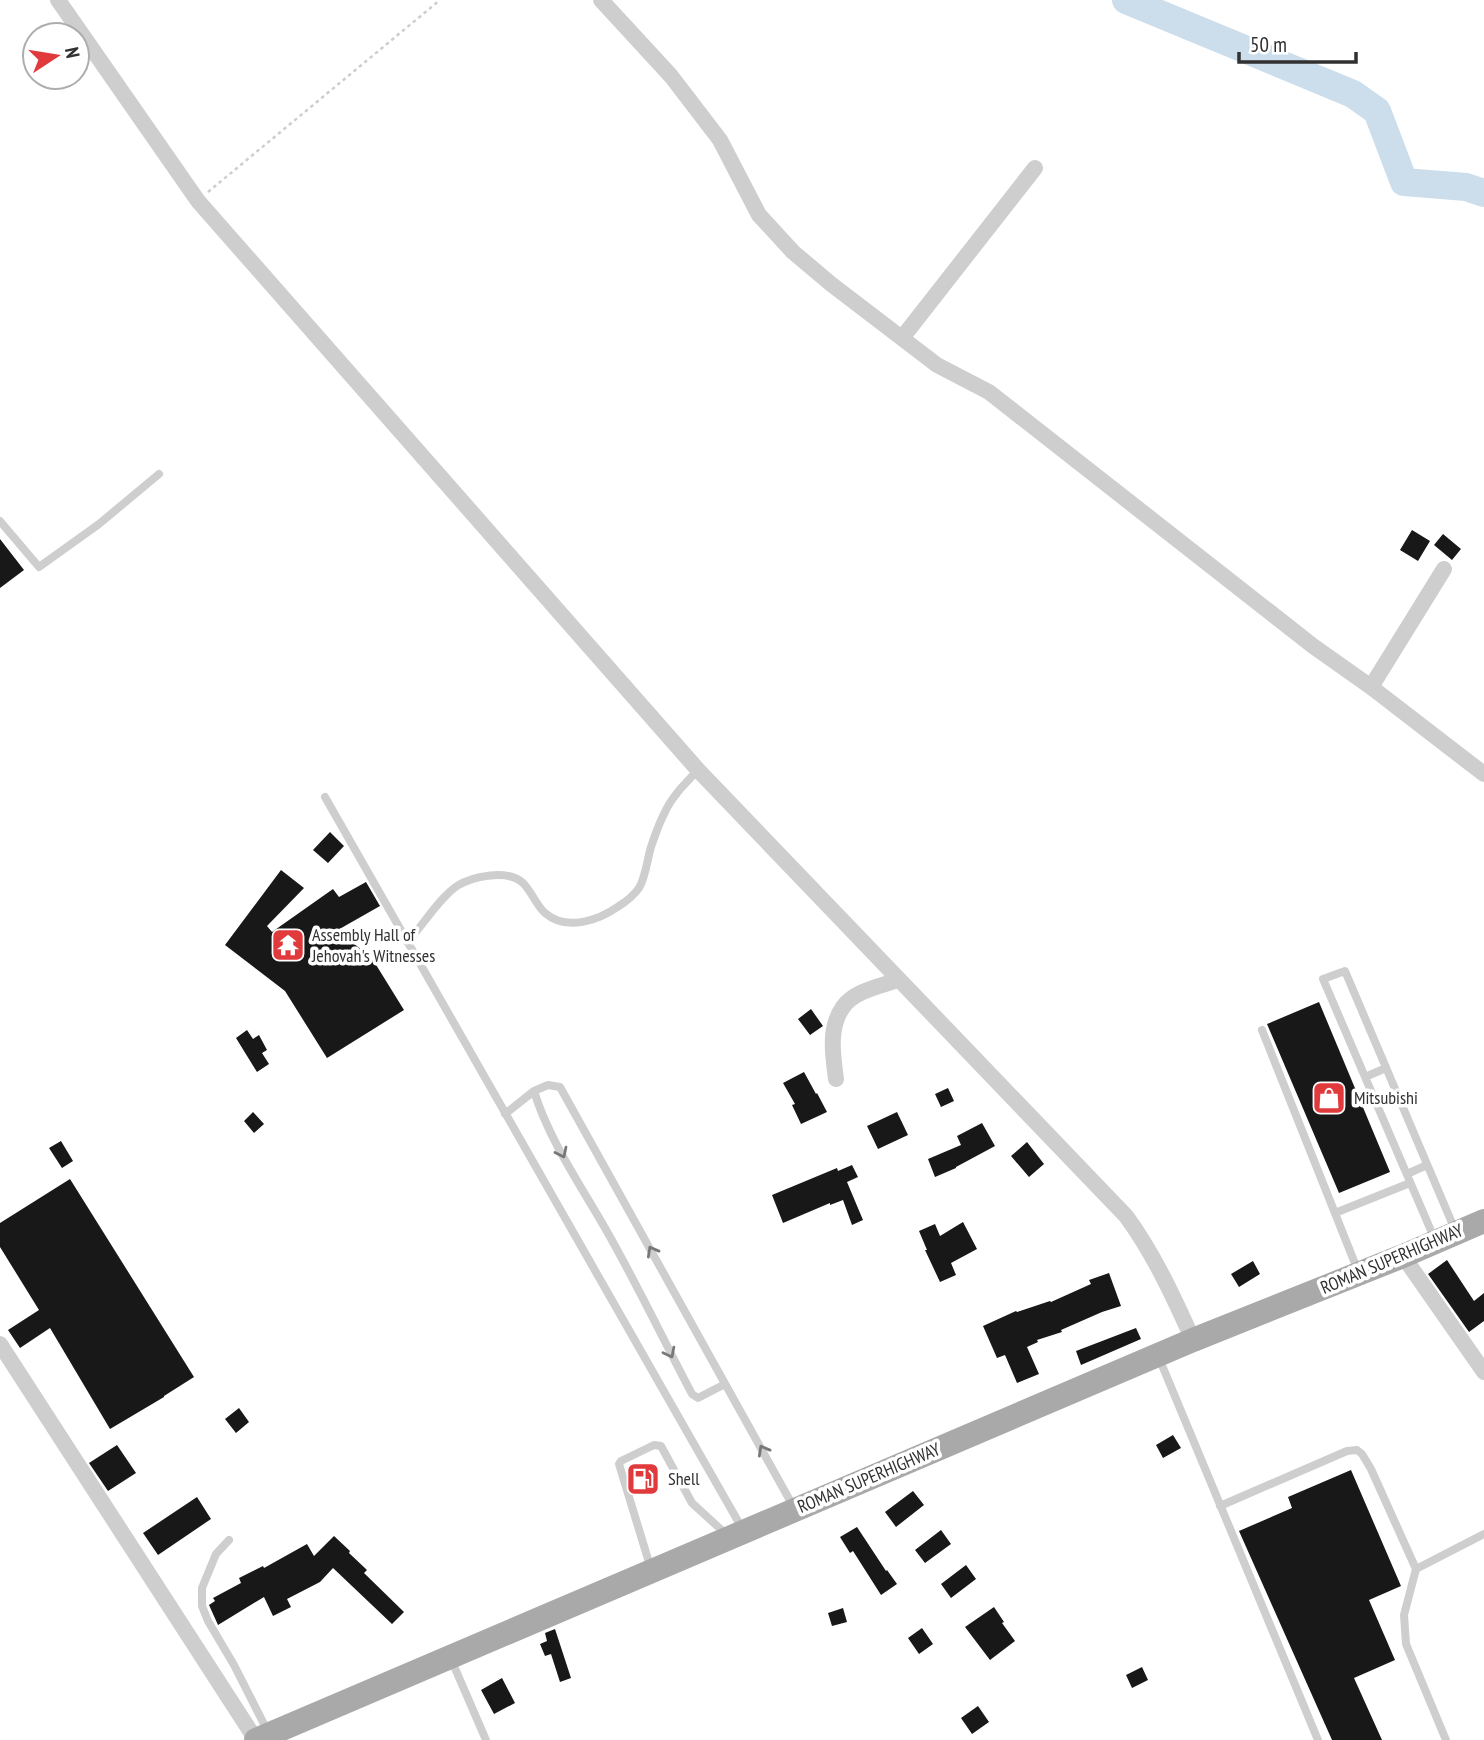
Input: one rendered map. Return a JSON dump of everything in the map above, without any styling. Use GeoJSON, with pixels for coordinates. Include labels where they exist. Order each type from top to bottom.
{"type":"FeatureCollection","features":[{"type":"Feature","properties":{"kind":"main road","name":"ROMAN SUPERHIGHWAY"},"geometry":{"type":"LineString","coordinates":[[260,1738],[1193,1340],[1484,1221]]}},
{"type":"Feature","properties":{"kind":"street"},"geometry":{"type":"LineString","coordinates":[[58,0],[198,201],[698,770],[1126,1216],[1154,1259],[1193,1340]]}},
{"type":"Feature","properties":{"kind":"street"},"geometry":{"type":"LineString","coordinates":[[601,0],[671,76],[720,140],[758,215],[793,252],[937,365],[989,392],[1313,646],[1484,774]]}},
{"type":"Feature","properties":{"kind":"street"},"geometry":{"type":"LineString","coordinates":[[902,338],[1035,168]]}},
{"type":"Feature","properties":{"kind":"street"},"geometry":{"type":"LineString","coordinates":[[1371,687],[1444,569]]}},
{"type":"Feature","properties":{"kind":"street"},"geometry":{"type":"LineString","coordinates":[[836,1079],[833,1036],[843,1007],[854,997],[898,979]]}},
{"type":"Feature","properties":{"kind":"street"},"geometry":{"type":"LineString","coordinates":[[1403,1256],[1484,1372]]}},
{"type":"Feature","properties":{"kind":"street"},"geometry":{"type":"LineString","coordinates":[[0,1344],[260,1738]]}},
{"type":"Feature","properties":{"kind":"lane"},"geometry":{"type":"LineString","coordinates":[[0,521],[38,567],[99,524],[159,474]]}},
{"type":"Feature","properties":{"kind":"lane"},"geometry":{"type":"LineString","coordinates":[[407,942],[457,886],[497,874],[511,876],[522,882],[545,914],[554,919],[582,923],[619,907],[640,887],[665,811],[684,784],[698,770]]}},
{"type":"Feature","properties":{"kind":"lane"},"geometry":{"type":"LineString","coordinates":[[324,797],[505,1114],[737,1535]]}},
{"type":"Feature","properties":{"kind":"lane"},"geometry":{"type":"LineString","coordinates":[[1345,971],[1427,1166],[1446,1237],[1408,1179],[1323,979],[1345,971]]}},
{"type":"Feature","properties":{"kind":"lane"},"geometry":{"type":"LineString","coordinates":[[1262,1030],[1359,1274]]}},
{"type":"Feature","properties":{"kind":"lane"},"geometry":{"type":"LineString","coordinates":[[1365,1077],[1386,1068]]}},
{"type":"Feature","properties":{"kind":"lane"},"geometry":{"type":"LineString","coordinates":[[505,1114],[534,1091],[548,1085],[561,1087],[795,1510]]}},
{"type":"Feature","properties":{"kind":"lane"},"geometry":{"type":"LineString","coordinates":[[534,1091],[538,1105],[570,1169],[606,1230],[692,1394],[698,1398],[725,1384]]}},
{"type":"Feature","properties":{"kind":"lane"},"geometry":{"type":"LineString","coordinates":[[1335,1213],[1408,1179],[1427,1166]]}},
{"type":"Feature","properties":{"kind":"lane"},"geometry":{"type":"LineString","coordinates":[[1158,1355],[1318,1740]]}},
{"type":"Feature","properties":{"kind":"lane"},"geometry":{"type":"LineString","coordinates":[[652,1571],[619,1464],[654,1445],[661,1446],[692,1503],[737,1535]]}},
{"type":"Feature","properties":{"kind":"lane"},"geometry":{"type":"LineString","coordinates":[[1220,1506],[1347,1451],[1357,1450],[1362,1454],[1416,1569],[1404,1615],[1406,1644],[1446,1740]]}},
{"type":"Feature","properties":{"kind":"lane"},"geometry":{"type":"LineString","coordinates":[[1416,1569],[1484,1534]]}},
{"type":"Feature","properties":{"kind":"lane"},"geometry":{"type":"LineString","coordinates":[[229,1540],[216,1554],[202,1588],[202,1606],[234,1665],[260,1738]]}},
{"type":"Feature","properties":{"kind":"lane"},"geometry":{"type":"LineString","coordinates":[[450,1657],[486,1740]]}},
{"type":"Feature","properties":{"kind":"path"},"geometry":{"type":"LineString","coordinates":[[198,201],[440,0]]}},
{"type":"Feature","properties":{"kind":"building"},"geometry":{"type":"Polygon","coordinates":[[[1412,530],[1430,541],[1418,561],[1400,550],[1412,530]]]}},
{"type":"Feature","properties":{"kind":"building"},"geometry":{"type":"Polygon","coordinates":[[[1443,534],[1461,549],[1452,560],[1434,545],[1443,534]]]}},
{"type":"Feature","properties":{"kind":"building"},"geometry":{"type":"Polygon","coordinates":[[[0,539],[24,570],[0,588],[0,539]]]}},
{"type":"Feature","properties":{"kind":"building"},"geometry":{"type":"Polygon","coordinates":[[[330,832],[344,846],[328,863],[313,850],[330,832]]]}},
{"type":"Feature","properties":{"kind":"building"},"geometry":{"type":"Polygon","coordinates":[[[281,870],[304,888],[267,926],[272,932],[333,889],[339,897],[366,882],[380,906],[336,931],[361,949],[365,947],[404,1010],[327,1058],[285,991],[225,945],[281,870]]]}},
{"type":"Feature","properties":{"kind":"building","name":"Mitsubishi"},"geometry":{"type":"Polygon","coordinates":[[[1319,1002],[1390,1172],[1339,1193],[1267,1024],[1319,1002]]]}},
{"type":"Feature","properties":{"kind":"building"},"geometry":{"type":"Polygon","coordinates":[[[811,1009],[823,1026],[810,1035],[798,1019],[811,1009]]]}},
{"type":"Feature","properties":{"kind":"building"},"geometry":{"type":"Polygon","coordinates":[[[247,1030],[253,1039],[259,1035],[267,1050],[262,1053],[269,1064],[257,1072],[236,1038],[247,1030]]]}},
{"type":"Feature","properties":{"kind":"building"},"geometry":{"type":"Polygon","coordinates":[[[804,1072],[827,1112],[801,1124],[792,1105],[795,1104],[783,1083],[804,1072]]]}},
{"type":"Feature","properties":{"kind":"building"},"geometry":{"type":"Polygon","coordinates":[[[948,1088],[954,1101],[941,1107],[935,1094],[948,1088]]]}},
{"type":"Feature","properties":{"kind":"building"},"geometry":{"type":"Polygon","coordinates":[[[253,1112],[264,1124],[254,1133],[244,1121],[253,1112]]]}},
{"type":"Feature","properties":{"kind":"building"},"geometry":{"type":"Polygon","coordinates":[[[897,1112],[908,1135],[878,1149],[867,1126],[897,1112]]]}},
{"type":"Feature","properties":{"kind":"building"},"geometry":{"type":"Polygon","coordinates":[[[982,1123],[995,1146],[935,1177],[928,1159],[961,1145],[957,1136],[982,1123]]]}},
{"type":"Feature","properties":{"kind":"building"},"geometry":{"type":"Polygon","coordinates":[[[61,1141],[73,1161],[62,1168],[49,1148],[61,1141]]]}},
{"type":"Feature","properties":{"kind":"building"},"geometry":{"type":"Polygon","coordinates":[[[1027,1142],[1044,1164],[1029,1177],[1011,1156],[1027,1142]]]}},
{"type":"Feature","properties":{"kind":"building"},"geometry":{"type":"Polygon","coordinates":[[[852,1165],[858,1177],[847,1182],[863,1220],[852,1225],[843,1200],[783,1223],[772,1195],[837,1168],[838,1171],[852,1165]]]}},
{"type":"Feature","properties":{"kind":"building"},"geometry":{"type":"Polygon","coordinates":[[[70,1179],[194,1377],[110,1429],[50,1328],[20,1348],[8,1330],[39,1310],[0,1247],[0,1223],[70,1179]]]}},
{"type":"Feature","properties":{"kind":"building"},"geometry":{"type":"Polygon","coordinates":[[[963,1222],[977,1249],[951,1263],[956,1275],[940,1282],[919,1231],[935,1224],[940,1236],[963,1222]]]}},
{"type":"Feature","properties":{"kind":"building"},"geometry":{"type":"Polygon","coordinates":[[[1447,1260],[1474,1301],[1484,1293],[1484,1321],[1469,1332],[1428,1274],[1447,1260]]]}},
{"type":"Feature","properties":{"kind":"building"},"geometry":{"type":"Polygon","coordinates":[[[1253,1261],[1260,1274],[1239,1287],[1231,1274],[1253,1261]]]}},
{"type":"Feature","properties":{"kind":"building"},"geometry":{"type":"Polygon","coordinates":[[[1109,1273],[1121,1306],[1037,1340],[1038,1342],[1027,1347],[1039,1374],[1017,1383],[1005,1355],[997,1358],[983,1326],[1016,1311],[1051,1302],[1091,1284],[1089,1280],[1109,1273]]]}},
{"type":"Feature","properties":{"kind":"building"},"geometry":{"type":"Polygon","coordinates":[[[1136,1328],[1141,1339],[1081,1365],[1076,1351],[1136,1328]]]}},
{"type":"Feature","properties":{"kind":"building"},"geometry":{"type":"Polygon","coordinates":[[[239,1408],[249,1422],[236,1433],[225,1419],[239,1408]]]}},
{"type":"Feature","properties":{"kind":"building"},"geometry":{"type":"Polygon","coordinates":[[[1173,1435],[1181,1448],[1163,1458],[1156,1445],[1173,1435]]]}},
{"type":"Feature","properties":{"kind":"building"},"geometry":{"type":"Polygon","coordinates":[[[117,1445],[136,1473],[108,1491],[89,1463],[117,1445]]]}},
{"type":"Feature","properties":{"kind":"building"},"geometry":{"type":"Polygon","coordinates":[[[1351,1470],[1401,1586],[1369,1600],[1395,1660],[1354,1678],[1382,1740],[1332,1740],[1239,1531],[1292,1508],[1288,1497],[1351,1470]]]}},
{"type":"Feature","properties":{"kind":"building"},"geometry":{"type":"Polygon","coordinates":[[[913,1491],[924,1505],[896,1527],[885,1512],[913,1491]]]}},
{"type":"Feature","properties":{"kind":"building"},"geometry":{"type":"Polygon","coordinates":[[[197,1497],[211,1519],[158,1555],[143,1533],[197,1497]]]}},
{"type":"Feature","properties":{"kind":"building"},"geometry":{"type":"Polygon","coordinates":[[[857,1527],[897,1584],[881,1595],[853,1551],[850,1553],[840,1537],[857,1527]]]}},
{"type":"Feature","properties":{"kind":"building"},"geometry":{"type":"Polygon","coordinates":[[[941,1530],[951,1544],[925,1563],[915,1550],[941,1530]]]}},
{"type":"Feature","properties":{"kind":"building"},"geometry":{"type":"Polygon","coordinates":[[[334,1536],[367,1570],[364,1573],[404,1612],[392,1624],[333,1568],[320,1582],[287,1599],[291,1607],[273,1616],[264,1597],[218,1625],[209,1605],[215,1601],[213,1598],[241,1583],[239,1578],[263,1566],[264,1568],[307,1544],[314,1556],[334,1536]]]}},
{"type":"Feature","properties":{"kind":"building"},"geometry":{"type":"Polygon","coordinates":[[[966,1565],[976,1579],[951,1598],[941,1584],[966,1565]]]}},
{"type":"Feature","properties":{"kind":"building"},"geometry":{"type":"Polygon","coordinates":[[[994,1607],[1015,1641],[990,1660],[965,1627],[994,1607]]]}},
{"type":"Feature","properties":{"kind":"building"},"geometry":{"type":"Polygon","coordinates":[[[843,1608],[847,1622],[832,1626],[828,1613],[843,1608]]]}},
{"type":"Feature","properties":{"kind":"building"},"geometry":{"type":"Polygon","coordinates":[[[922,1628],[933,1644],[919,1654],[908,1638],[922,1628]]]}},
{"type":"Feature","properties":{"kind":"building"},"geometry":{"type":"Polygon","coordinates":[[[555,1629],[571,1678],[560,1682],[551,1654],[545,1656],[540,1644],[547,1641],[545,1633],[555,1629]]]}},
{"type":"Feature","properties":{"kind":"building"},"geometry":{"type":"Polygon","coordinates":[[[1142,1667],[1148,1680],[1132,1688],[1126,1675],[1142,1667]]]}},
{"type":"Feature","properties":{"kind":"building"},"geometry":{"type":"Polygon","coordinates":[[[502,1678],[515,1703],[494,1714],[481,1690],[502,1678]]]}},
{"type":"Feature","properties":{"kind":"building"},"geometry":{"type":"Polygon","coordinates":[[[978,1706],[989,1722],[972,1734],[961,1718],[978,1706]]]}},
{"type":"Feature","properties":{"kind":"waterway"},"geometry":{"type":"LineString","coordinates":[[1126,0],[1353,94],[1377,111],[1404,182],[1466,187],[1484,193]]}},
{"type":"Feature","properties":{"kind":"place","name":"Assembly Hall of Jehovah's Witnesses"},"geometry":{"type":"Point","coordinates":[288,945]}},
{"type":"Feature","properties":{"kind":"place","name":"Mitsubishi"},"geometry":{"type":"Point","coordinates":[1329,1098]}},
{"type":"Feature","properties":{"kind":"place","name":"Shell"},"geometry":{"type":"Point","coordinates":[643,1479]}}]}
